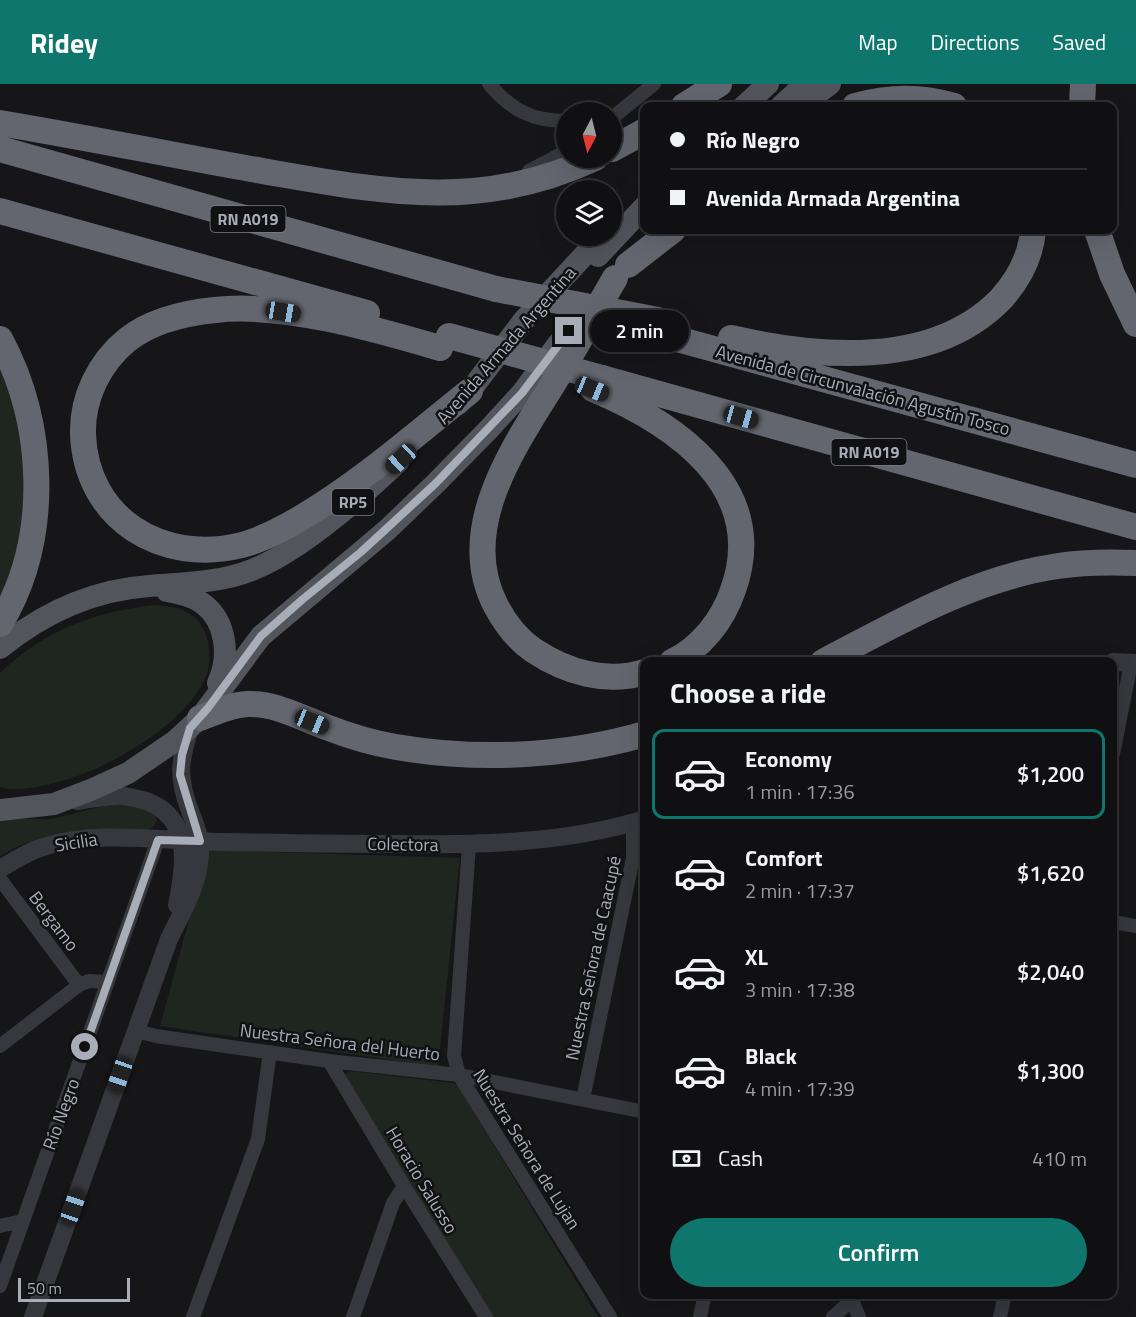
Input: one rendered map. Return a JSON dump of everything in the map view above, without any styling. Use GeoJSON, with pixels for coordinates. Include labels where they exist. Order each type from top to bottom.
{"type":"FeatureCollection","features":[{"type":"Feature","properties":{"kind":"highway"},"geometry":{"type":"LineString","coordinates":[[690,102],[719,84]]}},
{"type":"Feature","properties":{"kind":"highway"},"geometry":{"type":"LineString","coordinates":[[1082,102],[1083,84]]}},
{"type":"Feature","properties":{"kind":"highway"},"geometry":{"type":"LineString","coordinates":[[880,102],[898,99],[935,102]]}},
{"type":"Feature","properties":{"kind":"highway"},"geometry":{"type":"LineString","coordinates":[[0,123],[329,182],[408,192],[447,194],[469,192],[544,178],[570,168]]}},
{"type":"Feature","properties":{"kind":"highway"},"geometry":{"type":"LineString","coordinates":[[622,144],[640,134]]}},
{"type":"Feature","properties":{"kind":"highway","name":"Avenida de Circunvalación Agustín Tosco"},"geometry":{"type":"LineString","coordinates":[[0,149],[496,289],[653,325],[1136,465]]}},
{"type":"Feature","properties":{"kind":"highway","name":"RN A019"},"geometry":{"type":"LineString","coordinates":[[0,211],[445,342],[527,357],[597,384],[1136,527]]}},
{"type":"Feature","properties":{"kind":"highway"},"geometry":{"type":"LineString","coordinates":[[640,674],[606,677],[564,668],[531,648],[515,635],[502,618],[486,581],[485,524],[505,464],[527,424],[622,272],[668,234]]}},
{"type":"Feature","properties":{"kind":"highway"},"geometry":{"type":"LineString","coordinates":[[653,325],[797,349],[853,353],[905,348],[962,328],[992,308],[1019,275],[1027,259],[1032,234]]}},
{"type":"Feature","properties":{"kind":"highway"},"geometry":{"type":"LineString","coordinates":[[1098,234],[1112,274],[1136,324]]}},
{"type":"Feature","properties":{"kind":"highway"},"geometry":{"type":"LineString","coordinates":[[445,342],[283,312],[247,309],[216,310],[179,316],[150,326],[127,340],[108,360],[93,383],[86,404],[83,425],[88,469],[101,496],[119,518],[134,530],[153,540],[174,547],[195,550],[242,545],[294,522],[350,488],[470,392]]}},
{"type":"Feature","properties":{"kind":"highway"},"geometry":{"type":"LineString","coordinates":[[0,339],[15,372],[29,420],[36,469],[36,492],[28,558],[18,591],[0,624]]}},
{"type":"Feature","properties":{"kind":"highway"},"geometry":{"type":"LineString","coordinates":[[597,384],[680,436],[710,466],[733,503],[741,547],[736,582],[730,600],[709,633],[679,657]]}},
{"type":"Feature","properties":{"kind":"highway"},"geometry":{"type":"LineString","coordinates":[[833,657],[916,614],[976,588],[1015,575],[1056,566],[1091,562],[1136,563]]}},
{"type":"Feature","properties":{"kind":"highway"},"geometry":{"type":"LineString","coordinates":[[199,718],[246,704],[261,704],[278,708],[363,740],[429,752],[466,755],[542,753],[591,746],[640,735]]}},
{"type":"Feature","properties":{"kind":"main road"},"geometry":{"type":"LineString","coordinates":[[732,102],[751,84]]}},
{"type":"Feature","properties":{"kind":"main road"},"geometry":{"type":"LineString","coordinates":[[748,102],[768,84]]}},
{"type":"Feature","properties":{"kind":"main road"},"geometry":{"type":"LineString","coordinates":[[786,102],[806,84]]}},
{"type":"Feature","properties":{"kind":"main road"},"geometry":{"type":"LineString","coordinates":[[806,102],[830,84]]}},
{"type":"Feature","properties":{"kind":"main road"},"geometry":{"type":"LineString","coordinates":[[622,214],[640,195]]}},
{"type":"Feature","properties":{"kind":"main road"},"geometry":{"type":"LineString","coordinates":[[524,320],[586,269],[640,211]]}},
{"type":"Feature","properties":{"kind":"main road","name":"Avenida Armada Argentina"},"geometry":{"type":"LineString","coordinates":[[0,810],[46,805],[93,789],[128,773],[156,756],[199,718],[261,636],[387,530],[489,429],[522,393],[558,344],[657,234]]}},
{"type":"Feature","properties":{"kind":"main road","name":"Avenida Armada Argentina"},"geometry":{"type":"LineString","coordinates":[[0,648],[18,633],[69,604],[127,588],[192,584],[216,580],[251,571],[290,550],[360,497],[428,435],[470,392],[524,320],[593,246]]}},
{"type":"Feature","properties":{"kind":"main road","name":"Avenida Armada Argentina"},"geometry":{"type":"LineString","coordinates":[[127,588],[186,595],[202,603],[214,615],[220,626],[226,657],[223,672],[199,718]]}},
{"type":"Feature","properties":{"kind":"main road","name":"Avenida Armada Argentina"},"geometry":{"type":"LineString","coordinates":[[0,804],[46,805]]}},
{"type":"Feature","properties":{"kind":"street"},"geometry":{"type":"LineString","coordinates":[[489,84],[503,100],[519,111],[536,118],[556,120]]}},
{"type":"Feature","properties":{"kind":"street"},"geometry":{"type":"LineString","coordinates":[[622,108],[654,84]]}},
{"type":"Feature","properties":{"kind":"street"},"geometry":{"type":"LineString","coordinates":[[469,192],[521,175],[556,159]]}},
{"type":"Feature","properties":{"kind":"street"},"geometry":{"type":"LineString","coordinates":[[1117,728],[1127,663]]}},
{"type":"Feature","properties":{"kind":"street"},"geometry":{"type":"LineString","coordinates":[[33,1317],[169,939],[195,883],[200,862],[191,841],[180,775],[182,755],[199,718]]}},
{"type":"Feature","properties":{"kind":"street"},"geometry":{"type":"LineString","coordinates":[[46,805],[115,796],[134,797],[154,804],[170,817],[191,841]]}},
{"type":"Feature","properties":{"kind":"street","name":"Colectora"},"geometry":{"type":"LineString","coordinates":[[158,840],[469,845],[555,837],[639,821]]}},
{"type":"Feature","properties":{"kind":"street","name":"Nuestra Señora de Caacupé"},"geometry":{"type":"LineString","coordinates":[[583,1099],[639,821]]}},
{"type":"Feature","properties":{"kind":"street","name":"Sicilia"},"geometry":{"type":"LineString","coordinates":[[0,869],[24,855],[62,842],[83,838],[114,837],[158,840]]}},
{"type":"Feature","properties":{"kind":"street","name":"Río Negro"},"geometry":{"type":"LineString","coordinates":[[0,1286],[158,840]]}},
{"type":"Feature","properties":{"kind":"street","name":"Nuestra Señora de Lujan"},"geometry":{"type":"LineString","coordinates":[[469,845],[454,1056],[459,1075],[610,1317]]}},
{"type":"Feature","properties":{"kind":"street","name":"Bergamo"},"geometry":{"type":"LineString","coordinates":[[0,879],[79,985]]}},
{"type":"Feature","properties":{"kind":"street"},"geometry":{"type":"LineString","coordinates":[[1117,923],[1136,926]]}},
{"type":"Feature","properties":{"kind":"street"},"geometry":{"type":"LineString","coordinates":[[0,1046],[79,985],[89,981],[108,982]]}},
{"type":"Feature","properties":{"kind":"street","name":"Nuestra Señora del Huerto"},"geometry":{"type":"LineString","coordinates":[[136,1032],[329,1061],[459,1075],[640,1111]]}},
{"type":"Feature","properties":{"kind":"street"},"geometry":{"type":"LineString","coordinates":[[193,1317],[258,1139],[270,1052]]}},
{"type":"Feature","properties":{"kind":"street","name":"Horacio Salusso"},"geometry":{"type":"LineString","coordinates":[[329,1061],[486,1317]]}},
{"type":"Feature","properties":{"kind":"street"},"geometry":{"type":"LineString","coordinates":[[353,1317],[393,1203],[404,1186]]}},
{"type":"Feature","properties":{"kind":"street"},"geometry":{"type":"LineString","coordinates":[[0,1226],[23,1221]]}},
{"type":"Feature","properties":{"kind":"street"},"geometry":{"type":"LineString","coordinates":[[700,1317],[704,1299]]}},
{"type":"Feature","properties":{"kind":"street"},"geometry":{"type":"LineString","coordinates":[[833,1317],[850,1299]]}},
{"type":"Feature","properties":{"kind":"street"},"geometry":{"type":"LineString","coordinates":[[853,1299],[859,1317]]}},
{"type":"Feature","properties":{"kind":"street"},"geometry":{"type":"LineString","coordinates":[[1000,1317],[1004,1299]]}},
{"type":"Feature","properties":{"kind":"shaded area"},"geometry":{"type":"Polygon","coordinates":[[[0,364],[12,394],[22,436],[27,518],[0,610],[0,364]]]}},
{"type":"Feature","properties":{"kind":"shaded area"},"geometry":{"type":"Polygon","coordinates":[[[155,605],[186,612],[198,621],[206,635],[209,647],[208,672],[190,701],[153,736],[106,764],[58,782],[36,787],[9,789],[0,787],[0,673],[34,646],[72,626],[112,612],[155,605]]]}},
{"type":"Feature","properties":{"kind":"shaded area"},"geometry":{"type":"Polygon","coordinates":[[[119,802],[139,806],[155,815],[157,821],[146,832],[52,836],[17,847],[0,856],[0,819],[52,819],[119,802]]]}},
{"type":"Feature","properties":{"kind":"shaded area"},"geometry":{"type":"Polygon","coordinates":[[[208,850],[460,858],[438,1067],[160,1026],[208,850]]]}},
{"type":"Feature","properties":{"kind":"shaded area"},"geometry":{"type":"Polygon","coordinates":[[[350,1071],[453,1083],[458,1086],[598,1317],[493,1317],[345,1078],[346,1073],[350,1071]]]}},
{"type":"Feature","properties":{"kind":"route"},"geometry":{"type":"LineString","coordinates":[[85,1047],[158,840],[200,841],[184,795],[180,775],[182,755],[190,728],[208,708],[261,636],[387,530],[436,483],[522,393],[569,331]]}}]}
